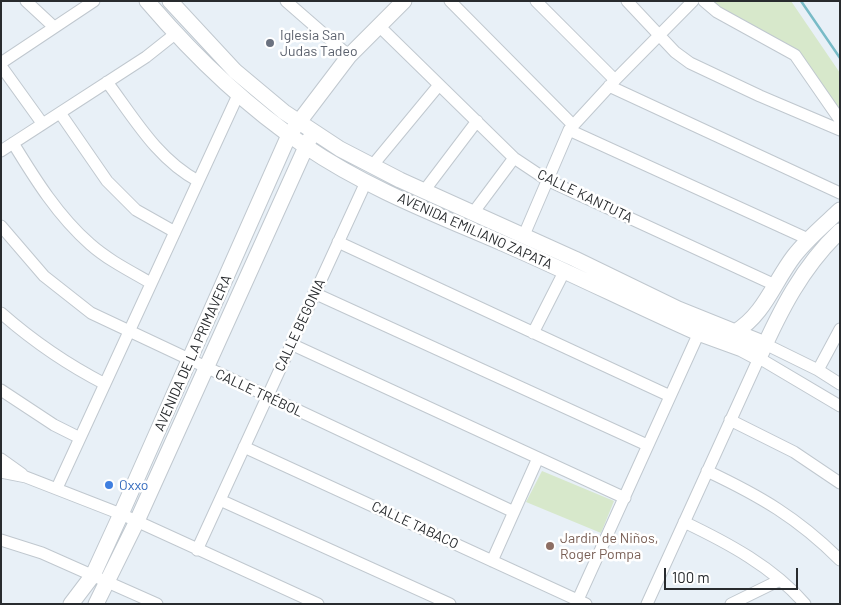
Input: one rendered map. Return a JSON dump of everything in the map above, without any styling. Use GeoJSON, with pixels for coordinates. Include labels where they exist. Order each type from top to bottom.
{"type":"FeatureCollection","features":[{"type":"Feature","properties":{"kind":"street"},"geometry":{"type":"LineString","coordinates":[[26,1],[54,27]]}},
{"type":"Feature","properties":{"kind":"street"},"geometry":{"type":"LineString","coordinates":[[42,123],[1,64],[94,1]]}},
{"type":"Feature","properties":{"kind":"street","name":"AVENIDA EMILIANO ZAPATA"},"geometry":{"type":"LineString","coordinates":[[146,1],[175,34],[238,95],[306,147],[366,182],[564,272],[701,327],[735,332],[840,406]]}},
{"type":"Feature","properties":{"kind":"street","name":"AVENIDA EMILIANO ZAPATA"},"geometry":{"type":"LineString","coordinates":[[170,1],[235,71],[312,132],[372,166],[524,235],[742,349],[762,351],[818,370],[840,384]]}},
{"type":"Feature","properties":{"kind":"street"},"geometry":{"type":"LineString","coordinates":[[286,1],[349,56]]}},
{"type":"Feature","properties":{"kind":"street","name":"AVENIDA DE LA PRIMAVERA"},"geometry":{"type":"LineString","coordinates":[[71,604],[93,575],[290,135],[298,121],[315,102],[349,56],[404,1]]}},
{"type":"Feature","properties":{"kind":"street"},"geometry":{"type":"LineString","coordinates":[[450,1],[571,127],[808,239]]}},
{"type":"Feature","properties":{"kind":"street"},"geometry":{"type":"LineString","coordinates":[[536,1],[612,83],[840,193]]}},
{"type":"Feature","properties":{"kind":"street"},"geometry":{"type":"LineString","coordinates":[[627,1],[675,52],[690,63],[760,96],[840,130]]}},
{"type":"Feature","properties":{"kind":"street"},"geometry":{"type":"LineString","coordinates":[[524,235],[571,127],[693,1]]}},
{"type":"Feature","properties":{"kind":"street"},"geometry":{"type":"LineString","coordinates":[[704,1],[717,12],[794,55],[840,120]]}},
{"type":"Feature","properties":{"kind":"street","name":"CALLE KANTUTA"},"geometry":{"type":"LineString","coordinates":[[378,25],[514,158],[547,180],[775,285]]}},
{"type":"Feature","properties":{"kind":"street"},"geometry":{"type":"LineString","coordinates":[[1,151],[107,82],[175,34]]}},
{"type":"Feature","properties":{"kind":"street"},"geometry":{"type":"LineString","coordinates":[[107,82],[159,152],[177,168],[198,181]]}},
{"type":"Feature","properties":{"kind":"street"},"geometry":{"type":"LineString","coordinates":[[372,166],[439,85]]}},
{"type":"Feature","properties":{"kind":"street"},"geometry":{"type":"LineString","coordinates":[[57,488],[238,95]]}},
{"type":"Feature","properties":{"kind":"street","name":"AVENIDA DE LA PRIMAVERA"},"geometry":{"type":"LineString","coordinates":[[96,604],[137,521],[306,147],[312,132],[315,102]]}},
{"type":"Feature","properties":{"kind":"street"},"geometry":{"type":"LineString","coordinates":[[60,113],[107,181],[136,210],[175,232]]}},
{"type":"Feature","properties":{"kind":"street"},"geometry":{"type":"LineString","coordinates":[[424,191],[478,121]]}},
{"type":"Feature","properties":{"kind":"street"},"geometry":{"type":"LineString","coordinates":[[13,143],[56,208],[89,243],[112,261],[151,283]]}},
{"type":"Feature","properties":{"kind":"street"},"geometry":{"type":"LineString","coordinates":[[473,213],[514,158]]}},
{"type":"Feature","properties":{"kind":"street","name":"CALLE BEGONIA"},"geometry":{"type":"LineString","coordinates":[[197,550],[366,182]]}},
{"type":"Feature","properties":{"kind":"street"},"geometry":{"type":"LineString","coordinates":[[735,332],[750,323],[808,239],[840,210]]}},
{"type":"Feature","properties":{"kind":"street","name":"CALLE TRÉBOL"},"geometry":{"type":"LineString","coordinates":[[1,226],[31,262],[59,290],[91,313],[128,333],[514,512]]}},
{"type":"Feature","properties":{"kind":"street"},"geometry":{"type":"LineString","coordinates":[[646,604],[762,351],[800,277],[816,255],[840,231]]}},
{"type":"Feature","properties":{"kind":"street"},"geometry":{"type":"LineString","coordinates":[[338,242],[670,396]]}},
{"type":"Feature","properties":{"kind":"street"},"geometry":{"type":"LineString","coordinates":[[533,333],[564,272]]}},
{"type":"Feature","properties":{"kind":"street"},"geometry":{"type":"LineString","coordinates":[[314,293],[647,445]]}},
{"type":"Feature","properties":{"kind":"street"},"geometry":{"type":"LineString","coordinates":[[1,313],[24,334],[56,358],[105,384]]}},
{"type":"Feature","properties":{"kind":"street"},"geometry":{"type":"LineString","coordinates":[[580,603],[647,445],[701,327]]}},
{"type":"Feature","properties":{"kind":"street"},"geometry":{"type":"LineString","coordinates":[[818,370],[840,329]]}},
{"type":"Feature","properties":{"kind":"street"},"geometry":{"type":"LineString","coordinates":[[291,344],[625,498]]}},
{"type":"Feature","properties":{"kind":"street"},"geometry":{"type":"LineString","coordinates":[[1,390],[47,421],[80,438]]}},
{"type":"Feature","properties":{"kind":"street"},"geometry":{"type":"LineString","coordinates":[[730,420],[794,452],[840,483]]}},
{"type":"Feature","properties":{"kind":"street","name":"CALLE TABACO"},"geometry":{"type":"LineString","coordinates":[[244,447],[580,603]]}},
{"type":"Feature","properties":{"kind":"street"},"geometry":{"type":"LineString","coordinates":[[492,561],[538,458]]}},
{"type":"Feature","properties":{"kind":"street"},"geometry":{"type":"LineString","coordinates":[[1,459],[26,477]]}},
{"type":"Feature","properties":{"kind":"street"},"geometry":{"type":"LineString","coordinates":[[707,471],[780,510],[806,528],[840,560]]}},
{"type":"Feature","properties":{"kind":"street"},"geometry":{"type":"LineString","coordinates":[[1,472],[26,477],[121,514],[318,604]]}},
{"type":"Feature","properties":{"kind":"street"},"geometry":{"type":"LineString","coordinates":[[220,500],[450,604]]}},
{"type":"Feature","properties":{"kind":"street"},"geometry":{"type":"LineString","coordinates":[[684,522],[732,546],[780,580],[805,604]]}},
{"type":"Feature","properties":{"kind":"street"},"geometry":{"type":"LineString","coordinates":[[1,540],[42,552],[156,604]]}},
{"type":"Feature","properties":{"kind":"street"},"geometry":{"type":"LineString","coordinates":[[731,604],[780,580]]}},
{"type":"Feature","properties":{"kind":"green space"},"geometry":{"type":"Polygon","coordinates":[[[704,1],[791,1],[840,73],[840,120],[801,62],[704,1]]]}},
{"type":"Feature","properties":{"kind":"green space"},"geometry":{"type":"Polygon","coordinates":[[[542,471],[614,501],[601,533],[526,502],[542,471]]]}},
{"type":"Feature","properties":{"kind":"waterway"},"geometry":{"type":"LineString","coordinates":[[801,1],[840,58]]}},
{"type":"Feature","properties":{"kind":"place","name":"Iglesia San Judas Tadeo"},"geometry":{"type":"Point","coordinates":[270,43]}},
{"type":"Feature","properties":{"kind":"place","name":"Oxxo"},"geometry":{"type":"Point","coordinates":[109,485]}},
{"type":"Feature","properties":{"kind":"place","name":"Jardin de Niños, Roger Pompa"},"geometry":{"type":"Point","coordinates":[550,546]}}]}
